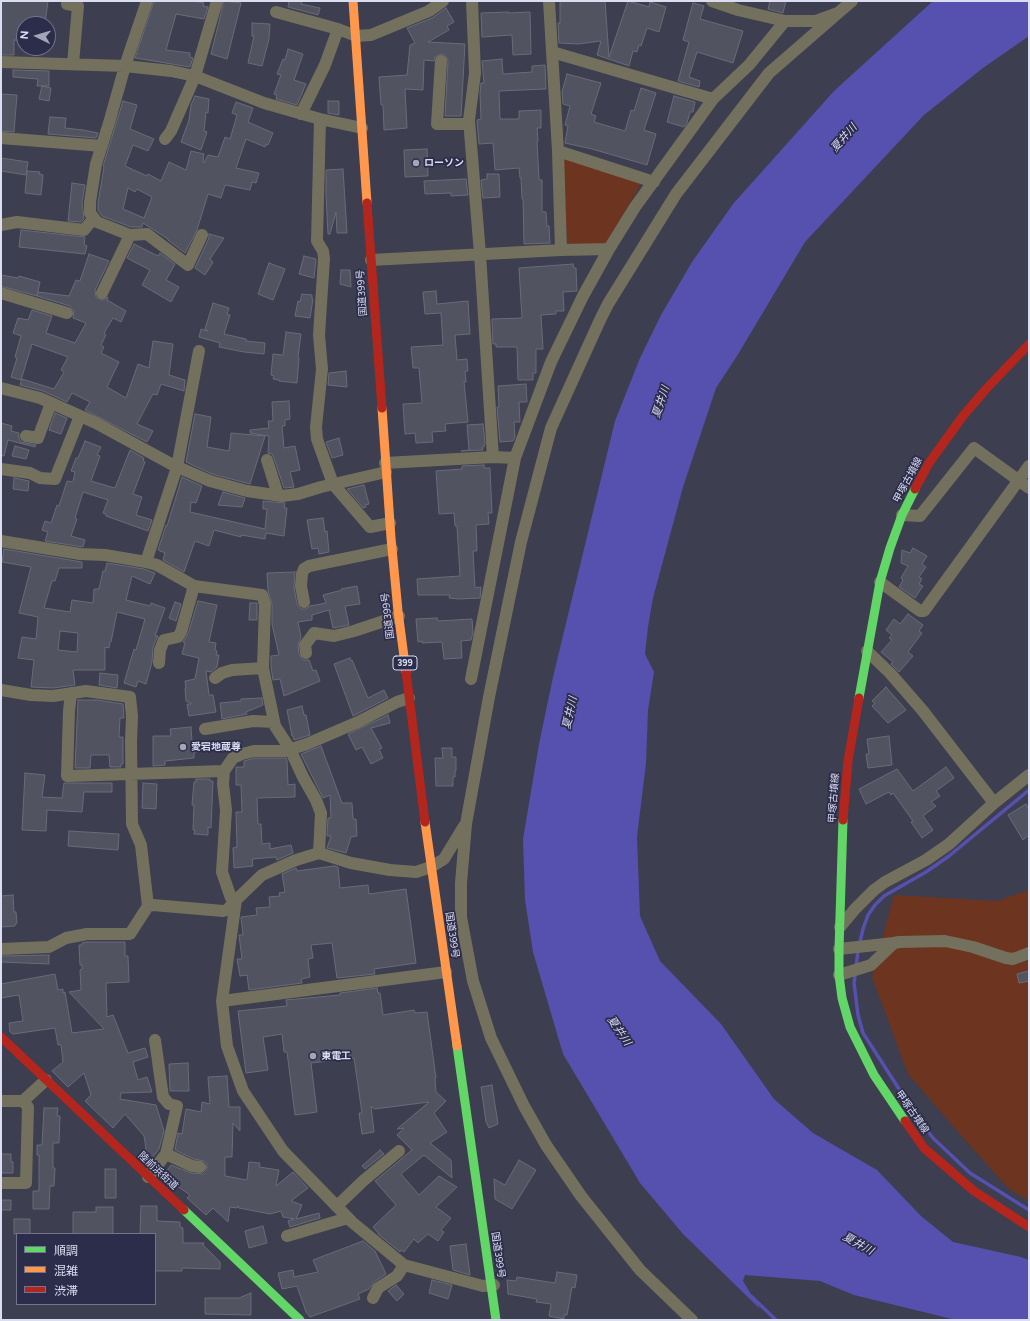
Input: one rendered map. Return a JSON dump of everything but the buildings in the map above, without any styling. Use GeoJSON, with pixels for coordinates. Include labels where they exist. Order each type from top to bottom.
{"type":"FeatureCollection","features":[{"type":"Feature","properties":{"kind":"main road","name":"国道399号"},"geometry":{"type":"LineString","coordinates":[[353,1],[390,523],[399,616],[431,868],[493,1285],[496,1320]]}},
{"type":"Feature","properties":{"kind":"main road","name":"甲塚古墳線"},"geometry":{"type":"LineString","coordinates":[[1029,344],[987,388],[951,432],[929,463],[902,515],[890,548],[880,582],[852,735],[845,788],[840,928],[844,949],[845,974],[842,998],[850,1027],[874,1075],[924,1148],[974,1191],[1029,1227]]}},
{"type":"Feature","properties":{"kind":"main road","name":"陸前浜街道"},"geometry":{"type":"LineString","coordinates":[[1,1037],[300,1320]]}},
{"type":"Feature","properties":{"kind":"street"},"geometry":{"type":"LineString","coordinates":[[147,1],[125,66],[96,164],[90,202],[90,213],[97,222],[130,235],[147,234],[188,265],[202,235]]}},
{"type":"Feature","properties":{"kind":"street"},"geometry":{"type":"LineString","coordinates":[[165,139],[171,131],[195,76],[217,1]]}},
{"type":"Feature","properties":{"kind":"street"},"geometry":{"type":"LineString","coordinates":[[276,12],[338,29],[356,36],[371,35],[429,11],[443,1]]}},
{"type":"Feature","properties":{"kind":"street"},"geometry":{"type":"LineString","coordinates":[[472,1],[475,73],[469,124],[480,254],[493,458]]}},
{"type":"Feature","properties":{"kind":"street"},"geometry":{"type":"LineString","coordinates":[[549,1],[558,151],[561,250]]}},
{"type":"Feature","properties":{"kind":"street"},"geometry":{"type":"LineString","coordinates":[[712,1],[738,10],[784,21],[816,21],[838,13]]}},
{"type":"Feature","properties":{"kind":"street"},"geometry":{"type":"LineString","coordinates":[[692,1320],[640,1270],[581,1196],[524,1106],[491,1038],[472,981],[461,917],[460,883],[466,824],[489,697],[521,542],[551,428],[605,309],[676,194],[769,73],[852,1]]}},
{"type":"Feature","properties":{"kind":"street"},"geometry":{"type":"LineString","coordinates":[[67,4],[78,6],[73,64]]}},
{"type":"Feature","properties":{"kind":"street"},"geometry":{"type":"LineString","coordinates":[[471,679],[515,458],[551,362],[583,296],[609,249],[635,207],[713,99],[749,65],[784,21]]}},
{"type":"Feature","properties":{"kind":"street"},"geometry":{"type":"LineString","coordinates":[[301,114],[325,65],[338,29]]}},
{"type":"Feature","properties":{"kind":"street"},"geometry":{"type":"LineString","coordinates":[[552,52],[713,99]]}},
{"type":"Feature","properties":{"kind":"street"},"geometry":{"type":"LineString","coordinates":[[441,61],[437,124],[469,124]]}},
{"type":"Feature","properties":{"kind":"street"},"geometry":{"type":"LineString","coordinates":[[1,62],[125,66],[171,71],[195,76],[264,103],[320,119],[362,128]]}},
{"type":"Feature","properties":{"kind":"street"},"geometry":{"type":"LineString","coordinates":[[320,119],[317,241],[323,251],[324,258],[319,335],[322,383],[316,427],[317,439],[333,484],[370,526],[390,523]]}},
{"type":"Feature","properties":{"kind":"street"},"geometry":{"type":"LineString","coordinates":[[1,138],[102,146]]}},
{"type":"Feature","properties":{"kind":"street"},"geometry":{"type":"LineString","coordinates":[[558,151],[654,182]]}},
{"type":"Feature","properties":{"kind":"street"},"geometry":{"type":"LineString","coordinates":[[1,225],[17,222],[84,230],[94,218]]}},
{"type":"Feature","properties":{"kind":"street"},"geometry":{"type":"LineString","coordinates":[[102,293],[130,235]]}},
{"type":"Feature","properties":{"kind":"street"},"geometry":{"type":"LineString","coordinates":[[371,260],[561,250],[609,249]]}},
{"type":"Feature","properties":{"kind":"street"},"geometry":{"type":"LineString","coordinates":[[1,293],[67,313]]}},
{"type":"Feature","properties":{"kind":"street"},"geometry":{"type":"LineString","coordinates":[[146,562],[177,467],[199,351]]}},
{"type":"Feature","properties":{"kind":"street"},"geometry":{"type":"LineString","coordinates":[[1,388],[40,398],[96,423],[177,467],[210,481],[247,491],[278,495],[298,494],[386,467],[493,458],[515,458]]}},
{"type":"Feature","properties":{"kind":"street"},"geometry":{"type":"LineString","coordinates":[[26,436],[38,438],[51,403]]}},
{"type":"Feature","properties":{"kind":"street"},"geometry":{"type":"LineString","coordinates":[[1,469],[30,473],[40,478],[55,479],[80,416]]}},
{"type":"Feature","properties":{"kind":"street"},"geometry":{"type":"LineString","coordinates":[[902,515],[920,516],[974,448],[1029,488]]}},
{"type":"Feature","properties":{"kind":"street"},"geometry":{"type":"LineString","coordinates":[[267,460],[278,495]]}},
{"type":"Feature","properties":{"kind":"street"},"geometry":{"type":"LineString","coordinates":[[880,582],[920,611],[924,611],[1029,466]]}},
{"type":"Feature","properties":{"kind":"street"},"geometry":{"type":"LineString","coordinates":[[1,541],[80,554],[106,555],[146,562],[157,565],[194,586],[262,595],[265,604],[263,668],[274,722],[290,749],[321,813],[320,853]]}},
{"type":"Feature","properties":{"kind":"street"},"geometry":{"type":"LineString","coordinates":[[304,602],[301,586],[304,569],[309,566],[392,549]]}},
{"type":"Feature","properties":{"kind":"street"},"geometry":{"type":"LineString","coordinates":[[159,663],[160,650],[164,640],[178,637],[181,632],[194,586]]}},
{"type":"Feature","properties":{"kind":"street"},"geometry":{"type":"LineString","coordinates":[[306,653],[304,645],[314,633],[334,636],[399,616]]}},
{"type":"Feature","properties":{"kind":"street"},"geometry":{"type":"LineString","coordinates":[[867,652],[890,673],[923,711],[994,803]]}},
{"type":"Feature","properties":{"kind":"street"},"geometry":{"type":"LineString","coordinates":[[215,678],[222,673],[232,670],[263,668]]}},
{"type":"Feature","properties":{"kind":"street"},"geometry":{"type":"LineString","coordinates":[[1,690],[32,695],[53,696],[86,692],[130,696],[132,716],[132,824],[141,845],[148,906],[130,934],[87,934],[66,938],[48,947],[1,949]]}},
{"type":"Feature","properties":{"kind":"street"},"geometry":{"type":"LineString","coordinates":[[71,693],[67,776],[224,771]]}},
{"type":"Feature","properties":{"kind":"street"},"geometry":{"type":"LineString","coordinates":[[236,900],[231,898],[222,872],[226,810],[223,784],[224,771],[233,758],[254,751],[285,751],[307,744],[358,722],[396,702],[409,698]]}},
{"type":"Feature","properties":{"kind":"street"},"geometry":{"type":"LineString","coordinates":[[206,729],[253,722],[274,722]]}},
{"type":"Feature","properties":{"kind":"street"},"geometry":{"type":"LineString","coordinates":[[840,928],[855,909],[874,890],[885,882],[926,860],[949,844],[994,803],[1029,775]]}},
{"type":"Feature","properties":{"kind":"street"},"geometry":{"type":"LineString","coordinates":[[148,906],[153,905],[223,911],[227,910],[262,875],[296,860],[320,853],[351,863],[390,870],[416,872],[431,868],[444,859],[466,824]]}},
{"type":"Feature","properties":{"kind":"street"},"geometry":{"type":"LineString","coordinates":[[236,900],[222,1001],[228,1046],[243,1091],[283,1151],[348,1218],[404,1265],[483,1286],[493,1285]]}},
{"type":"Feature","properties":{"kind":"street"},"geometry":{"type":"LineString","coordinates":[[844,949],[904,941],[945,941],[973,947],[1006,958],[1013,959],[1029,953]]}},
{"type":"Feature","properties":{"kind":"street"},"geometry":{"type":"LineString","coordinates":[[845,974],[871,965],[894,943]]}},
{"type":"Feature","properties":{"kind":"street"},"geometry":{"type":"LineString","coordinates":[[222,1001],[446,972]]}},
{"type":"Feature","properties":{"kind":"street"},"geometry":{"type":"LineString","coordinates":[[148,1177],[166,1154],[177,1106],[169,1104],[163,1097],[155,1040]]}},
{"type":"Feature","properties":{"kind":"street"},"geometry":{"type":"LineString","coordinates":[[1,1102],[23,1101],[46,1080]]}},
{"type":"Feature","properties":{"kind":"street"},"geometry":{"type":"LineString","coordinates":[[1,1183],[26,1183],[28,1107],[23,1101]]}},
{"type":"Feature","properties":{"kind":"street"},"geometry":{"type":"LineString","coordinates":[[337,1206],[363,1181],[399,1151]]}},
{"type":"Feature","properties":{"kind":"street"},"geometry":{"type":"LineString","coordinates":[[166,1154],[192,1166],[200,1167]]}},
{"type":"Feature","properties":{"kind":"street"},"geometry":{"type":"LineString","coordinates":[[287,1236],[348,1218]]}},
{"type":"Feature","properties":{"kind":"street"},"geometry":{"type":"LineString","coordinates":[[373,1298],[378,1288],[398,1276],[404,1265]]}},
{"type":"Feature","properties":{"kind":"shaded area"},"geometry":{"type":"Polygon","coordinates":[[[563,157],[641,184],[606,243],[571,245],[567,243],[563,157]]]}},
{"type":"Feature","properties":{"kind":"shaded area"},"geometry":{"type":"Polygon","coordinates":[[[1029,890],[1029,1201],[1008,1188],[908,1074],[872,977],[894,895],[997,901],[1029,890]]]}},
{"type":"Feature","properties":{"kind":"water","name":"夏井川"},"geometry":{"type":"Polygon","coordinates":[[[933,1],[1029,1],[1029,36],[983,68],[924,115],[805,242],[737,356],[716,388],[683,487],[653,598],[648,627],[645,654],[654,672],[648,710],[646,763],[637,837],[640,916],[660,961],[721,1024],[774,1099],[813,1133],[877,1170],[921,1216],[953,1242],[1029,1260],[1029,1320],[956,1320],[854,1295],[820,1281],[745,1275],[743,1281],[760,1309],[683,1234],[640,1183],[563,1054],[533,952],[525,900],[523,839],[539,744],[553,677],[615,421],[640,358],[661,315],[692,262],[733,204],[834,91],[933,1]]]}},
{"type":"Feature","properties":{"kind":"waterway"},"geometry":{"type":"LineString","coordinates":[[1029,790],[949,856],[926,872],[884,896],[875,905],[868,915],[863,929],[858,951],[854,983],[858,1015],[863,1033],[921,1123],[933,1138],[970,1173],[1029,1210]]}},
{"type":"Feature","properties":{"kind":"waterway"},"geometry":{"type":"LineString","coordinates":[[751,1296],[776,1320]]}},
{"type":"Feature","properties":{"kind":"traffic: fast"},"geometry":{"type":"LineString","coordinates":[[859,698],[880,582],[902,515],[915,489]]}},
{"type":"Feature","properties":{"kind":"traffic: fast"},"geometry":{"type":"LineString","coordinates":[[843,820],[839,949],[839,975],[842,998],[850,1027],[874,1075],[905,1121]]}},
{"type":"Feature","properties":{"kind":"traffic: fast"},"geometry":{"type":"LineString","coordinates":[[457,1046],[496,1320]]}},
{"type":"Feature","properties":{"kind":"traffic: fast"},"geometry":{"type":"LineString","coordinates":[[184,1210],[300,1320]]}},
{"type":"Feature","properties":{"kind":"traffic: slow"},"geometry":{"type":"LineString","coordinates":[[353,1],[367,203]]}},
{"type":"Feature","properties":{"kind":"traffic: slow"},"geometry":{"type":"LineString","coordinates":[[382,408],[391,538],[406,672]]}},
{"type":"Feature","properties":{"kind":"traffic: slow"},"geometry":{"type":"LineString","coordinates":[[425,822],[457,1046]]}},
{"type":"Feature","properties":{"kind":"traffic: jam"},"geometry":{"type":"LineString","coordinates":[[367,203],[382,408]]}},
{"type":"Feature","properties":{"kind":"traffic: jam"},"geometry":{"type":"LineString","coordinates":[[915,489],[929,463],[963,416],[987,388],[1029,344]]}},
{"type":"Feature","properties":{"kind":"traffic: jam"},"geometry":{"type":"LineString","coordinates":[[406,672],[425,822]]}},
{"type":"Feature","properties":{"kind":"traffic: jam"},"geometry":{"type":"LineString","coordinates":[[843,820],[848,761],[859,698]]}},
{"type":"Feature","properties":{"kind":"traffic: jam"},"geometry":{"type":"LineString","coordinates":[[1,1037],[184,1210]]}},
{"type":"Feature","properties":{"kind":"traffic: jam"},"geometry":{"type":"LineString","coordinates":[[905,1121],[924,1148],[974,1191],[1029,1227]]}},
{"type":"Feature","properties":{"kind":"place","name":"ローソン"},"geometry":{"type":"Point","coordinates":[416,163]}},
{"type":"Feature","properties":{"kind":"place","name":"愛宕地蔵尊"},"geometry":{"type":"Point","coordinates":[183,747]}},
{"type":"Feature","properties":{"kind":"place","name":"東電工"},"geometry":{"type":"Point","coordinates":[313,1056]}}]}
